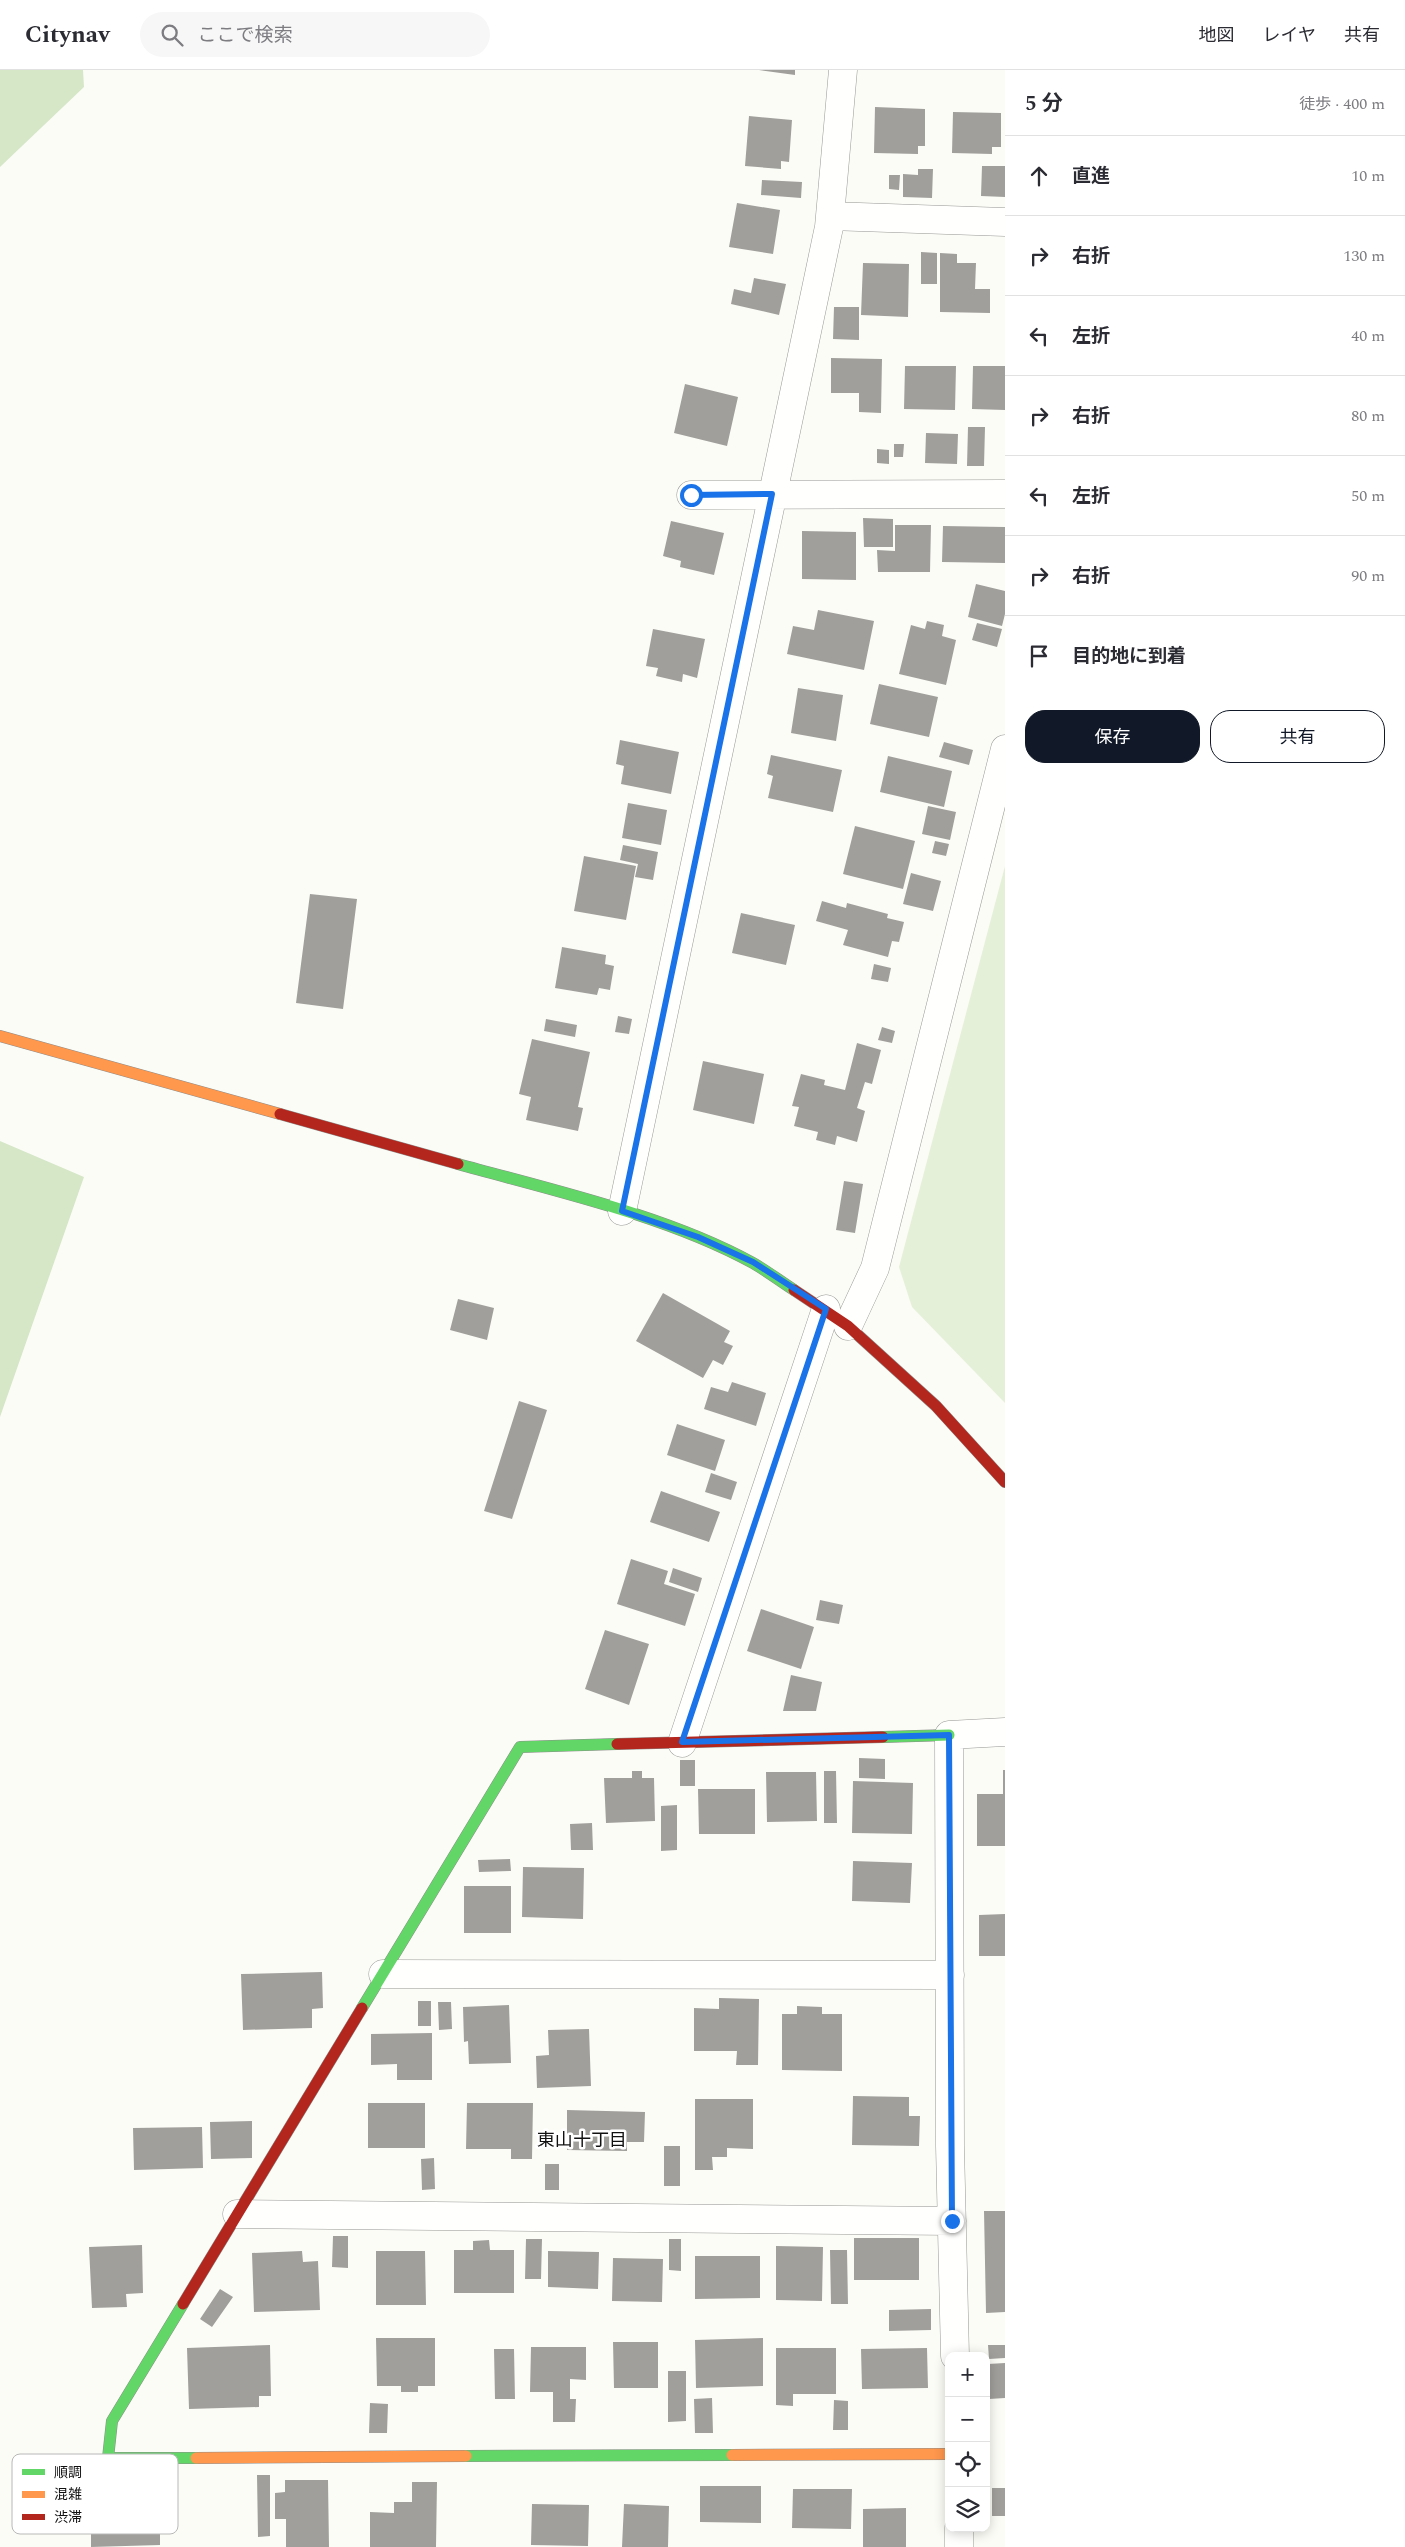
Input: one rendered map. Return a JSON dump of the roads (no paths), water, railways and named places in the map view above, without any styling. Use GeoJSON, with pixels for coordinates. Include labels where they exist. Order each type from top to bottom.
{"type":"FeatureCollection","features":[{"type":"Feature","properties":{"kind":"street"},"geometry":{"type":"LineString","coordinates":[[622,1211],[830,216],[843,70]]}},
{"type":"Feature","properties":{"kind":"street"},"geometry":{"type":"LineString","coordinates":[[830,216],[1005,222]]}},
{"type":"Feature","properties":{"kind":"street"},"geometry":{"type":"LineString","coordinates":[[691,495],[1005,494]]}},
{"type":"Feature","properties":{"kind":"street"},"geometry":{"type":"LineString","coordinates":[[848,1326],[875,1268],[1005,749]]}},
{"type":"Feature","properties":{"kind":"street"},"geometry":{"type":"LineString","coordinates":[[0,1036],[622,1211],[698,1237],[753,1262],[826,1309],[848,1326],[936,1406],[1005,1482]]}},
{"type":"Feature","properties":{"kind":"street"},"geometry":{"type":"LineString","coordinates":[[682,1742],[826,1309]]}},
{"type":"Feature","properties":{"kind":"street"},"geometry":{"type":"LineString","coordinates":[[108,2454],[112,2422],[520,1747],[1005,1732]]}},
{"type":"Feature","properties":{"kind":"street"},"geometry":{"type":"LineString","coordinates":[[949,1735],[952,2221],[955,2352]]}},
{"type":"Feature","properties":{"kind":"street"},"geometry":{"type":"LineString","coordinates":[[383,1974],[950,1975]]}},
{"type":"Feature","properties":{"kind":"street"},"geometry":{"type":"LineString","coordinates":[[237,2214],[952,2221]]}},
{"type":"Feature","properties":{"kind":"street"},"geometry":{"type":"LineString","coordinates":[[178,2458],[945,2454]]}},
{"type":"Feature","properties":{"kind":"street"},"geometry":{"type":"LineString","coordinates":[[959,2532],[959,2547]]}},
{"type":"Feature","properties":{"kind":"district","name":"東山十丁目"},"geometry":{"type":"Point","coordinates":[582,2140]}}]}
